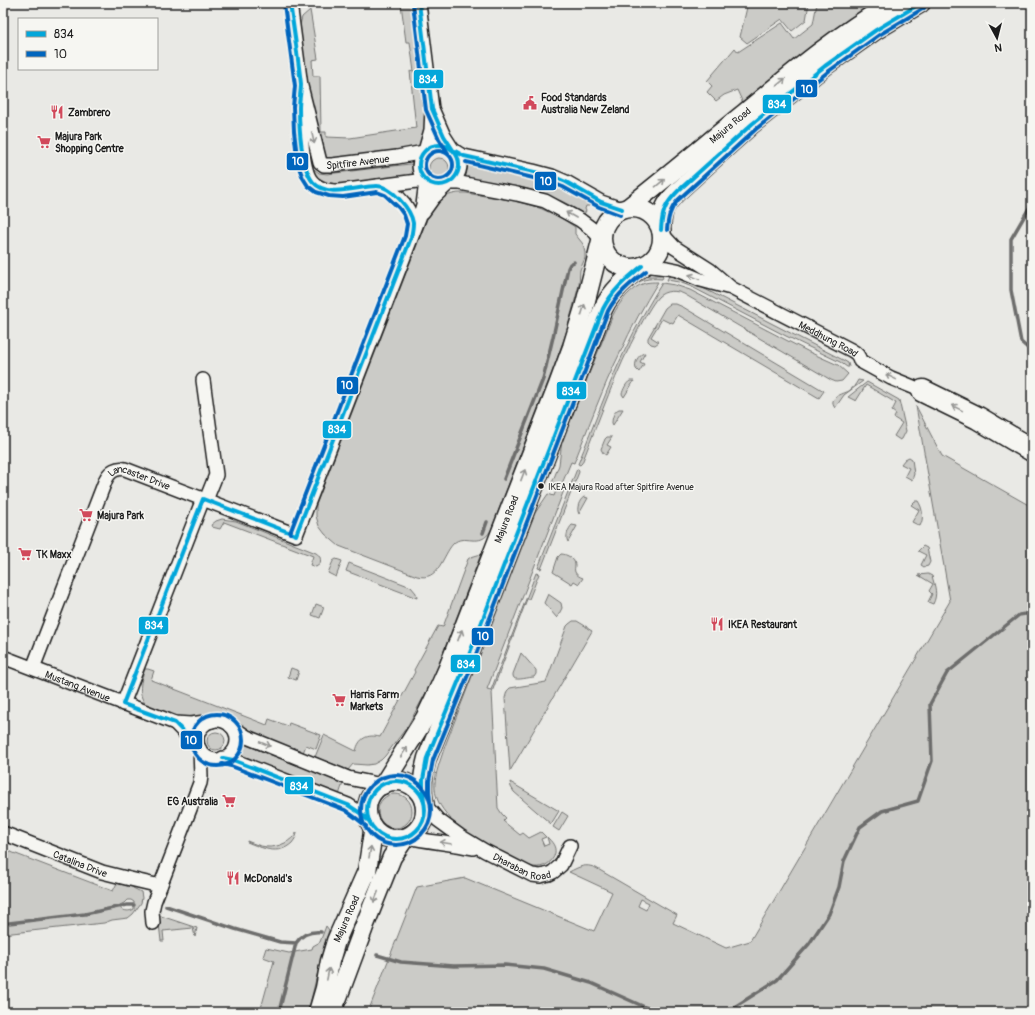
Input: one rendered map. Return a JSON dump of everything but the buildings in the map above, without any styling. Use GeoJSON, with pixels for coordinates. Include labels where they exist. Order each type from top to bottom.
{"type":"FeatureCollection","features":[{"type":"Feature","properties":{"kind":"highway"},"geometry":{"type":"LineString","coordinates":[[923,391],[978,418],[1032,450]]}},
{"type":"Feature","properties":{"kind":"main road","name":"Majura Road"},"geometry":{"type":"LineString","coordinates":[[626,208],[832,42],[855,25],[892,3]]}},
{"type":"Feature","properties":{"kind":"main road","name":"Majura Road"},"geometry":{"type":"LineString","coordinates":[[661,232],[663,212],[668,202],[678,191],[752,124],[850,48],[876,30],[921,3]]}},
{"type":"Feature","properties":{"kind":"main road"},"geometry":{"type":"LineString","coordinates":[[626,208],[636,208],[649,213],[659,224],[661,232],[662,240],[658,252],[650,262],[636,268],[622,267],[610,260],[601,240],[602,229],[607,220],[614,213],[626,208]]}},
{"type":"Feature","properties":{"kind":"main road","name":"Majura Road"},"geometry":{"type":"LineString","coordinates":[[382,785],[425,718],[448,668],[570,353],[584,308],[601,240]]}},
{"type":"Feature","properties":{"kind":"main road","name":"Majura Road"},"geometry":{"type":"LineString","coordinates":[[424,804],[422,784],[427,758],[464,668],[604,306],[619,286],[643,266]]}},
{"type":"Feature","properties":{"kind":"main road"},"geometry":{"type":"LineString","coordinates":[[398,781],[416,789],[422,797],[424,804],[424,818],[414,833],[406,838],[386,838],[371,824],[367,811],[369,800],[375,790],[382,785],[398,781]]}},
{"type":"Feature","properties":{"kind":"main road","name":"Majura Road"},"geometry":{"type":"LineString","coordinates":[[318,1012],[336,941],[367,871],[372,839],[371,824]]}},
{"type":"Feature","properties":{"kind":"main road","name":"Majura Road"},"geometry":{"type":"LineString","coordinates":[[331,1012],[392,857],[406,838]]}},
{"type":"Feature","properties":{"kind":"street"},"geometry":{"type":"LineString","coordinates":[[290,3],[301,86],[299,115],[303,158],[305,170],[311,180],[318,187],[333,191],[426,180]]}},
{"type":"Feature","properties":{"kind":"street"},"geometry":{"type":"LineString","coordinates":[[419,3],[432,109],[431,130],[419,165],[421,173],[426,180],[436,186],[449,183],[460,183],[545,201],[580,220],[592,229],[601,240]]}},
{"type":"Feature","properties":{"kind":"street","name":"Spitfire Avenue"},"geometry":{"type":"LineString","coordinates":[[301,86],[318,160],[322,164],[332,165],[409,155],[425,151]]}},
{"type":"Feature","properties":{"kind":"street"},"geometry":{"type":"LineString","coordinates":[[419,218],[430,202],[458,176],[460,169],[460,160],[444,136],[432,109]]}},
{"type":"Feature","properties":{"kind":"street"},"geometry":{"type":"LineString","coordinates":[[425,151],[431,147],[441,145],[447,146],[464,156],[552,176],[566,182],[601,202],[626,208]]}},
{"type":"Feature","properties":{"kind":"street"},"geometry":{"type":"LineString","coordinates":[[411,238],[423,205],[426,180]]}},
{"type":"Feature","properties":{"kind":"street"},"geometry":{"type":"LineString","coordinates":[[378,186],[393,194],[407,208],[413,224],[411,238]]}},
{"type":"Feature","properties":{"kind":"street","name":"Meddhung Road"},"geometry":{"type":"LineString","coordinates":[[661,232],[674,247],[710,270],[731,288]]}},
{"type":"Feature","properties":{"kind":"street","name":"Lancaster Drive"},"geometry":{"type":"LineString","coordinates":[[33,668],[104,485],[110,473],[116,469],[122,468],[296,535],[411,238]]}},
{"type":"Feature","properties":{"kind":"street","name":"Meddhung Road"},"geometry":{"type":"LineString","coordinates":[[643,266],[672,269],[702,280],[731,288],[851,350],[857,354],[860,361],[891,378],[923,391]]}},
{"type":"Feature","properties":{"kind":"street"},"geometry":{"type":"LineString","coordinates":[[124,704],[216,475],[203,380]]}},
{"type":"Feature","properties":{"kind":"street","name":"Mustang Avenue"},"geometry":{"type":"LineString","coordinates":[[3,657],[175,723],[191,724],[212,721]]}},
{"type":"Feature","properties":{"kind":"street"},"geometry":{"type":"LineString","coordinates":[[200,783],[200,749],[197,739],[199,731],[205,724],[218,720],[231,726],[247,737],[348,778],[382,785]]}},
{"type":"Feature","properties":{"kind":"street","name":"Mustang Avenue"},"geometry":{"type":"LineString","coordinates":[[175,723],[200,749]]}},
{"type":"Feature","properties":{"kind":"street"},"geometry":{"type":"LineString","coordinates":[[153,923],[153,906],[200,783],[204,776],[234,750],[236,736],[231,726]]}},
{"type":"Feature","properties":{"kind":"street"},"geometry":{"type":"LineString","coordinates":[[200,749],[204,755],[209,758],[233,760],[348,805],[360,813],[371,824]]}},
{"type":"Feature","properties":{"kind":"street","name":"Dharaban Road"},"geometry":{"type":"LineString","coordinates":[[424,804],[444,825],[484,851],[536,876],[549,874],[558,868],[570,846]]}},
{"type":"Feature","properties":{"kind":"street","name":"Catalina Drive"},"geometry":{"type":"LineString","coordinates":[[3,833],[102,872],[160,886]]}},
{"type":"Feature","properties":{"kind":"street","name":"Dharaban Road"},"geometry":{"type":"LineString","coordinates":[[406,838],[445,843],[484,851]]}},
{"type":"Feature","properties":{"kind":"shaded area"},"geometry":{"type":"Polygon","coordinates":[[[413,3],[427,124],[421,146],[328,159],[323,155],[308,90],[300,25],[302,17],[310,10],[318,59],[312,60],[313,76],[320,76],[321,132],[326,132],[326,137],[350,138],[416,128],[410,71],[414,72],[410,42],[406,42],[401,4],[413,3]]]}},
{"type":"Feature","properties":{"kind":"shaded area"},"geometry":{"type":"Polygon","coordinates":[[[748,3],[809,3],[806,20],[792,31],[782,19],[747,43],[740,37],[748,3]]]}},
{"type":"Feature","properties":{"kind":"shaded area"},"geometry":{"type":"Polygon","coordinates":[[[817,3],[877,3],[743,103],[737,90],[724,95],[716,101],[707,92],[712,86],[707,81],[735,48],[738,52],[782,23],[794,39],[813,24],[817,3]]]}},
{"type":"Feature","properties":{"kind":"shaded area"},"geometry":{"type":"Polygon","coordinates":[[[439,158],[446,161],[449,168],[446,175],[439,178],[432,175],[429,168],[432,161],[439,158]]]}},
{"type":"Feature","properties":{"kind":"shaded area"},"geometry":{"type":"Polygon","coordinates":[[[410,164],[412,165],[413,175],[342,185],[328,183],[317,177],[312,171],[314,169],[319,173],[327,174],[410,164]]]}},
{"type":"Feature","properties":{"kind":"shaded area"},"geometry":{"type":"Polygon","coordinates":[[[468,165],[514,172],[548,181],[563,187],[591,203],[589,206],[586,206],[586,211],[584,214],[562,201],[544,194],[511,185],[467,178],[468,165]]]}},
{"type":"Feature","properties":{"kind":"shaded area"},"geometry":{"type":"Polygon","coordinates":[[[458,193],[520,202],[557,216],[575,227],[575,234],[583,244],[585,258],[580,270],[579,285],[566,333],[491,530],[487,536],[482,539],[457,541],[449,549],[435,572],[424,577],[417,576],[339,546],[325,534],[319,526],[316,516],[316,505],[429,214],[440,199],[448,195],[458,193]]]}},
{"type":"Feature","properties":{"kind":"shaded area"},"geometry":{"type":"Polygon","coordinates":[[[647,276],[663,277],[662,279],[644,280],[629,289],[638,280],[647,276]]]}},
{"type":"Feature","properties":{"kind":"shaded area"},"geometry":{"type":"Polygon","coordinates":[[[669,276],[695,284],[843,360],[848,363],[849,367],[692,287],[679,282],[667,280],[669,276]]]}},
{"type":"Feature","properties":{"kind":"shaded area"},"geometry":{"type":"Polygon","coordinates":[[[658,282],[633,326],[613,367],[574,463],[571,462],[561,486],[552,483],[559,465],[562,440],[613,315],[622,301],[635,288],[645,283],[658,282]]]}},
{"type":"Feature","properties":{"kind":"shaded area"},"geometry":{"type":"Polygon","coordinates":[[[662,283],[675,285],[690,290],[809,352],[838,365],[848,374],[842,381],[836,382],[831,380],[684,294],[674,291],[664,293],[658,297],[653,304],[631,344],[580,465],[578,464],[619,362],[630,339],[662,283]]]}},
{"type":"Feature","properties":{"kind":"shaded area"},"geometry":{"type":"Polygon","coordinates":[[[670,304],[676,304],[683,307],[824,391],[819,398],[678,315],[673,323],[662,319],[651,337],[659,342],[655,345],[651,344],[648,341],[648,338],[665,308],[670,304]]]}},
{"type":"Feature","properties":{"kind":"shaded area"},"geometry":{"type":"Polygon","coordinates":[[[644,353],[640,362],[644,364],[639,372],[636,369],[636,362],[638,357],[644,353]]]}},
{"type":"Feature","properties":{"kind":"shaded area"},"geometry":{"type":"Polygon","coordinates":[[[858,380],[863,381],[844,395],[835,408],[833,404],[834,399],[837,396],[849,391],[858,380]]]}},
{"type":"Feature","properties":{"kind":"shaded area"},"geometry":{"type":"Polygon","coordinates":[[[630,381],[634,381],[624,397],[622,394],[623,391],[630,381]]]}},
{"type":"Feature","properties":{"kind":"shaded area"},"geometry":{"type":"Polygon","coordinates":[[[867,382],[899,400],[906,431],[902,439],[900,440],[894,436],[902,423],[894,418],[896,414],[892,411],[896,403],[866,385],[856,401],[848,397],[867,382]]]}},
{"type":"Feature","properties":{"kind":"shaded area"},"geometry":{"type":"Polygon","coordinates":[[[916,406],[942,456],[1032,507],[1032,1012],[368,1012],[417,887],[465,878],[594,931],[612,892],[569,872],[582,866],[589,866],[596,868],[677,915],[673,923],[726,948],[750,941],[950,601],[916,406]],[[641,899],[638,906],[646,910],[649,903],[641,899]]]}},
{"type":"Feature","properties":{"kind":"shaded area"},"geometry":{"type":"Polygon","coordinates":[[[619,409],[623,409],[613,425],[612,421],[614,415],[619,409]]]}},
{"type":"Feature","properties":{"kind":"shaded area"},"geometry":{"type":"Polygon","coordinates":[[[607,437],[612,437],[607,445],[611,447],[606,455],[601,449],[607,437]]]}},
{"type":"Feature","properties":{"kind":"shaded area"},"geometry":{"type":"Polygon","coordinates":[[[909,457],[912,459],[914,474],[912,480],[905,476],[909,468],[901,464],[909,457]]]}},
{"type":"Feature","properties":{"kind":"shaded area"},"geometry":{"type":"Polygon","coordinates":[[[577,469],[579,472],[541,569],[538,568],[577,469]]]}},
{"type":"Feature","properties":{"kind":"shaded area"},"geometry":{"type":"Polygon","coordinates":[[[557,488],[564,490],[487,689],[491,690],[536,573],[539,574],[529,599],[527,599],[492,692],[498,808],[506,818],[503,821],[520,835],[523,833],[529,838],[541,832],[546,837],[541,839],[544,846],[549,844],[547,837],[555,848],[554,857],[550,862],[541,867],[534,867],[513,859],[448,823],[451,819],[443,810],[438,801],[435,793],[435,784],[438,767],[445,746],[535,513],[548,494],[554,496],[557,488]]]}},
{"type":"Feature","properties":{"kind":"shaded area"},"geometry":{"type":"Polygon","coordinates":[[[584,497],[588,498],[579,514],[578,505],[584,497]]]}},
{"type":"Feature","properties":{"kind":"shaded area"},"geometry":{"type":"Polygon","coordinates":[[[915,501],[918,501],[922,510],[922,520],[920,526],[912,522],[919,510],[911,505],[915,501]]]}},
{"type":"Feature","properties":{"kind":"shaded area"},"geometry":{"type":"Polygon","coordinates":[[[222,519],[236,521],[316,553],[319,555],[320,564],[316,567],[310,565],[313,556],[224,522],[220,529],[212,527],[211,525],[216,521],[222,519]]]}},
{"type":"Feature","properties":{"kind":"shaded area"},"geometry":{"type":"Polygon","coordinates":[[[572,525],[577,526],[568,542],[567,533],[572,525]]]}},
{"type":"Feature","properties":{"kind":"shaded area"},"geometry":{"type":"Polygon","coordinates":[[[923,546],[927,548],[930,562],[928,566],[924,567],[921,565],[926,555],[918,551],[923,546]]]}},
{"type":"Feature","properties":{"kind":"shaded area"},"geometry":{"type":"Polygon","coordinates":[[[481,554],[433,679],[407,727],[385,756],[374,764],[353,764],[348,770],[315,757],[324,735],[356,751],[359,743],[364,738],[371,736],[380,737],[438,626],[443,627],[468,559],[481,554]]]}},
{"type":"Feature","properties":{"kind":"shaded area"},"geometry":{"type":"Polygon","coordinates":[[[561,554],[568,556],[574,561],[576,573],[578,576],[583,578],[579,584],[574,581],[572,584],[553,572],[558,557],[561,554]]]}},
{"type":"Feature","properties":{"kind":"shaded area"},"geometry":{"type":"Polygon","coordinates":[[[336,559],[342,561],[336,577],[328,573],[333,561],[336,559]]]}},
{"type":"Feature","properties":{"kind":"shaded area"},"geometry":{"type":"Polygon","coordinates":[[[349,563],[411,587],[416,593],[417,598],[346,571],[349,563]]]}},
{"type":"Feature","properties":{"kind":"shaded area"},"geometry":{"type":"Polygon","coordinates":[[[928,574],[932,576],[935,587],[936,594],[933,604],[928,602],[932,594],[929,591],[933,584],[918,575],[928,574]]]}},
{"type":"Feature","properties":{"kind":"shaded area"},"geometry":{"type":"Polygon","coordinates":[[[548,594],[561,603],[562,608],[557,618],[544,603],[548,594]]]}},
{"type":"Feature","properties":{"kind":"shaded area"},"geometry":{"type":"Polygon","coordinates":[[[316,604],[324,607],[320,618],[312,615],[316,604]]]}},
{"type":"Feature","properties":{"kind":"shaded area"},"geometry":{"type":"Polygon","coordinates":[[[573,621],[577,621],[592,631],[510,771],[505,698],[507,691],[510,688],[546,682],[567,626],[573,621]]]}},
{"type":"Feature","properties":{"kind":"shaded area"},"geometry":{"type":"Polygon","coordinates":[[[521,653],[536,670],[534,677],[514,678],[513,674],[521,653]]]}},
{"type":"Feature","properties":{"kind":"shaded area"},"geometry":{"type":"Polygon","coordinates":[[[291,668],[299,671],[296,680],[288,677],[291,668]]]}},
{"type":"Feature","properties":{"kind":"shaded area"},"geometry":{"type":"Polygon","coordinates":[[[145,669],[154,671],[151,680],[267,725],[269,719],[288,726],[289,723],[321,735],[316,749],[306,745],[303,753],[246,731],[224,715],[215,714],[186,721],[151,708],[146,705],[141,696],[140,690],[145,669]]]}},
{"type":"Feature","properties":{"kind":"shaded area"},"geometry":{"type":"Polygon","coordinates":[[[216,732],[222,735],[225,741],[222,747],[216,750],[210,747],[207,741],[210,735],[216,732]]]}},
{"type":"Feature","properties":{"kind":"shaded area"},"geometry":{"type":"Polygon","coordinates":[[[246,745],[343,783],[339,795],[240,756],[244,746],[246,745]]]}},
{"type":"Feature","properties":{"kind":"shaded area"},"geometry":{"type":"Polygon","coordinates":[[[510,782],[559,811],[551,824],[514,792],[510,782]]]}},
{"type":"Feature","properties":{"kind":"shaded area"},"geometry":{"type":"Polygon","coordinates":[[[392,794],[398,794],[402,795],[409,801],[412,811],[411,818],[405,825],[398,828],[392,828],[388,827],[381,821],[378,814],[378,808],[379,804],[385,797],[392,794]]]}},
{"type":"Feature","properties":{"kind":"shaded area"},"geometry":{"type":"Polygon","coordinates":[[[562,812],[568,816],[559,831],[553,827],[562,812]]]}},
{"type":"Feature","properties":{"kind":"shaded area"},"geometry":{"type":"Polygon","coordinates":[[[297,832],[296,838],[292,843],[287,847],[276,850],[258,847],[247,842],[266,847],[280,845],[287,842],[297,832]]]}},
{"type":"Feature","properties":{"kind":"shaded area"},"geometry":{"type":"Polygon","coordinates":[[[3,849],[113,891],[117,883],[133,887],[141,892],[141,903],[128,918],[112,920],[104,923],[3,934],[3,849]],[[127,900],[120,905],[121,909],[130,911],[134,909],[134,902],[127,900]]]}},
{"type":"Feature","properties":{"kind":"shaded area"},"geometry":{"type":"Polygon","coordinates":[[[158,915],[197,928],[195,937],[193,928],[163,931],[164,941],[161,941],[158,915]]]}},
{"type":"Feature","properties":{"kind":"shaded area"},"geometry":{"type":"Polygon","coordinates":[[[326,926],[329,930],[308,1012],[260,1012],[274,961],[263,957],[266,948],[289,953],[312,949],[313,946],[320,942],[326,926]]]}},
{"type":"Feature","properties":{"kind":"waterway"},"geometry":{"type":"LineString","coordinates":[[1032,203],[1011,239],[1011,290],[1021,342],[1032,352]]}},
{"type":"Feature","properties":{"kind":"waterway"},"geometry":{"type":"LineString","coordinates":[[504,479],[543,379],[568,268],[570,264],[574,262]]}},
{"type":"Feature","properties":{"kind":"waterway"},"geometry":{"type":"LineString","coordinates":[[483,533],[487,522]]}},
{"type":"Feature","properties":{"kind":"waterway"},"geometry":{"type":"LineString","coordinates":[[724,1012],[728,1011],[777,980],[809,944],[829,914],[839,887],[844,861],[860,827],[882,811],[918,801],[932,761],[930,704],[947,673],[1019,615],[1032,613]]}},
{"type":"Feature","properties":{"kind":"waterway"},"geometry":{"type":"LineString","coordinates":[[9,923],[85,914],[127,905],[134,905]]}},
{"type":"Feature","properties":{"kind":"waterway"},"geometry":{"type":"LineString","coordinates":[[166,906],[280,942],[296,943],[301,937],[307,934],[321,932]]}},
{"type":"Feature","properties":{"kind":"waterway"},"geometry":{"type":"LineString","coordinates":[[279,1012],[296,943]]}},
{"type":"Feature","properties":{"kind":"waterway"},"geometry":{"type":"LineString","coordinates":[[377,955],[401,962],[454,966],[505,965],[544,969],[591,983],[647,1008],[664,1012]]}},
{"type":"Feature","properties":{"kind":"transit line","name":"834"},"geometry":{"type":"LineString","coordinates":[[199,748],[175,723],[123,704],[203,499],[296,535],[411,238],[413,229],[413,223],[408,211],[400,199],[388,190],[377,186],[335,191],[327,190],[319,187],[309,176],[303,157],[300,136],[299,108],[301,84],[290,3]]}},
{"type":"Feature","properties":{"kind":"transit line","name":"834"},"geometry":{"type":"LineString","coordinates":[[419,3],[432,109],[444,136],[453,150]]}},
{"type":"Feature","properties":{"kind":"transit line","name":"834"},"geometry":{"type":"LineString","coordinates":[[661,230],[662,218],[667,204],[678,191],[752,124],[825,66],[876,30],[921,3]]}},
{"type":"Feature","properties":{"kind":"transit line","name":"10"},"geometry":{"type":"LineString","coordinates":[[284,4],[295,86],[293,107],[294,131],[298,165],[303,178],[308,186],[316,192],[329,196],[343,197],[377,192],[385,195],[399,208],[404,215],[407,224],[405,236],[290,533]]}},
{"type":"Feature","properties":{"kind":"transit line","name":"10"},"geometry":{"type":"LineString","coordinates":[[413,4],[426,110],[439,139],[448,153]]}},
{"type":"Feature","properties":{"kind":"transit line","name":"10"},"geometry":{"type":"LineString","coordinates":[[667,230],[670,214],[678,200],[756,129],[829,71],[879,35],[924,8]]}},
{"type":"Feature","properties":{"kind":"transit line","name":"834"},"geometry":{"type":"LineString","coordinates":[[443,145],[450,148],[456,154],[459,165],[458,173],[450,182],[443,185],[435,185],[428,182],[420,173],[419,161],[422,154],[431,146],[443,145]]}},
{"type":"Feature","properties":{"kind":"transit line","name":"10"},"geometry":{"type":"LineString","coordinates":[[439,151],[449,155],[453,165],[449,175],[439,179],[429,175],[425,165],[429,155],[439,151]]}},
{"type":"Feature","properties":{"kind":"transit line","name":"834"},"geometry":{"type":"LineString","coordinates":[[455,151],[464,156],[552,176],[566,182],[601,202],[622,209]]}},
{"type":"Feature","properties":{"kind":"transit line","name":"10"},"geometry":{"type":"LineString","coordinates":[[466,162],[550,182],[563,187],[599,207],[620,215]]}},
{"type":"Feature","properties":{"kind":"transit line","name":"834"},"geometry":{"type":"LineString","coordinates":[[424,802],[423,780],[427,758],[464,668],[603,309],[615,291],[642,266]]}},
{"type":"Feature","properties":{"kind":"transit line","name":"10"},"geometry":{"type":"LineString","coordinates":[[430,801],[429,781],[433,760],[470,670],[608,311],[620,294],[646,271]]}},
{"type":"Feature","properties":{"kind":"transit line","name":"10"},"geometry":{"type":"LineString","coordinates":[[217,714],[227,716],[235,722],[241,730],[243,740],[241,750],[235,758],[227,764],[217,766],[207,764],[199,758],[193,750],[191,740],[193,730],[199,722],[207,716],[217,714]]}},
{"type":"Feature","properties":{"kind":"transit line","name":"834"},"geometry":{"type":"LineString","coordinates":[[223,758],[233,760],[348,805],[370,822]]}},
{"type":"Feature","properties":{"kind":"transit line","name":"10"},"geometry":{"type":"LineString","coordinates":[[222,764],[231,766],[345,810],[366,826]]}},
{"type":"Feature","properties":{"kind":"transit line","name":"10"},"geometry":{"type":"LineString","coordinates":[[396,775],[409,778],[421,785],[428,797],[431,810],[428,823],[421,835],[409,842],[396,845],[383,842],[371,835],[364,823],[361,810],[364,797],[371,785],[383,778],[396,775]]}},
{"type":"Feature","properties":{"kind":"transit line","name":"834"},"geometry":{"type":"LineString","coordinates":[[396,781],[407,783],[420,794],[423,799],[425,810],[423,821],[412,834],[407,837],[396,839],[385,837],[372,826],[369,821],[367,810],[369,799],[380,786],[385,783],[396,781]]}},
{"type":"Feature","properties":{"kind":"place","name":"Food Standards Australia New Zeland"},"geometry":{"type":"Point","coordinates":[530,103]}},
{"type":"Feature","properties":{"kind":"place","name":"Zambrero"},"geometry":{"type":"Point","coordinates":[57,112]}},
{"type":"Feature","properties":{"kind":"place","name":"Majura Park Shopping Centre"},"geometry":{"type":"Point","coordinates":[44,142]}},
{"type":"Feature","properties":{"kind":"place","name":"IKEA Majura Road after Spitfire Avenue"},"geometry":{"type":"Point","coordinates":[541,486]}},
{"type":"Feature","properties":{"kind":"place","name":"Majura Park"},"geometry":{"type":"Point","coordinates":[86,515]}},
{"type":"Feature","properties":{"kind":"place","name":"TK Maxx"},"geometry":{"type":"Point","coordinates":[25,554]}},
{"type":"Feature","properties":{"kind":"place","name":"IKEA Restaurant"},"geometry":{"type":"Point","coordinates":[717,624]}},
{"type":"Feature","properties":{"kind":"place","name":"Harris Farm Markets"},"geometry":{"type":"Point","coordinates":[339,700]}},
{"type":"Feature","properties":{"kind":"place","name":"EG Australia"},"geometry":{"type":"Point","coordinates":[229,801]}},
{"type":"Feature","properties":{"kind":"place","name":"McDonald's"},"geometry":{"type":"Point","coordinates":[233,878]}}]}
